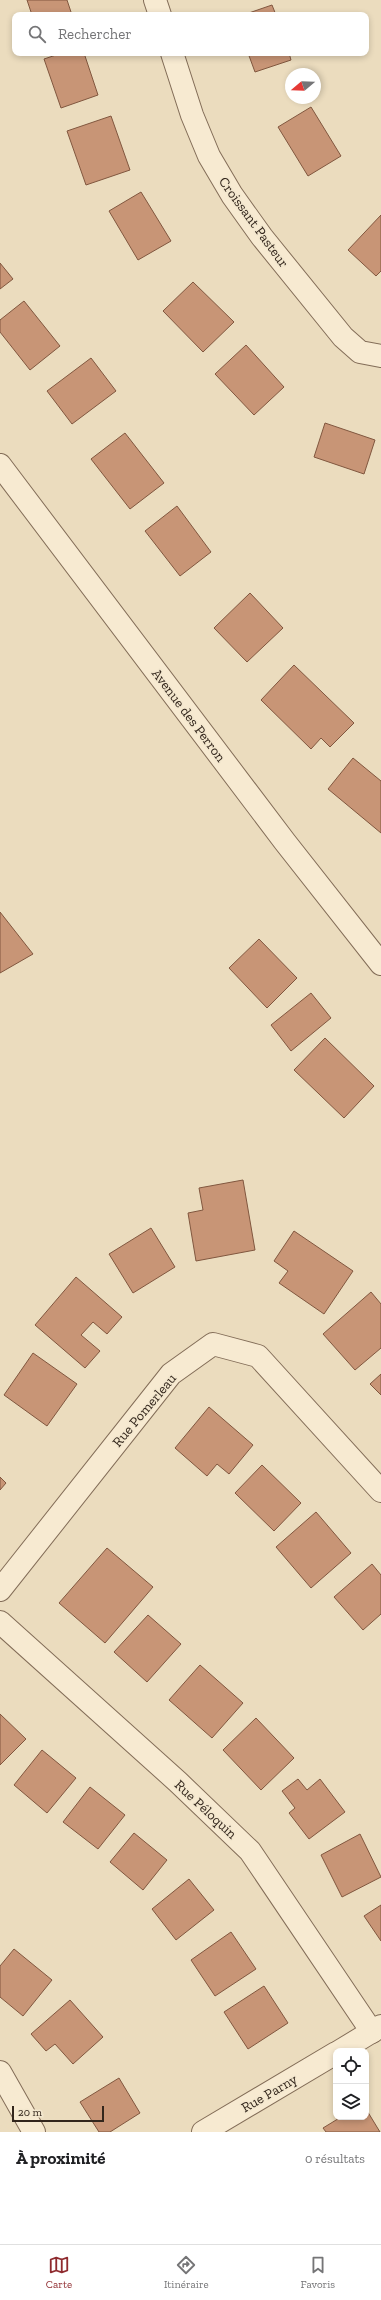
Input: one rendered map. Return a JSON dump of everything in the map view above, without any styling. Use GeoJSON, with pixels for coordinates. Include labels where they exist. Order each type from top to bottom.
{"type":"FeatureCollection","features":[{"type":"Feature","properties":{"kind":"street"},"geometry":{"type":"LineString","coordinates":[[155,0],[159,12]]}},
{"type":"Feature","properties":{"kind":"street","name":"Croissant Pasteur"},"geometry":{"type":"LineString","coordinates":[[173,56],[192,115],[209,156],[232,195],[262,237],[343,337],[360,352],[381,356]]}},
{"type":"Feature","properties":{"kind":"street","name":"Avenue des Perron"},"geometry":{"type":"LineString","coordinates":[[0,465],[285,842],[381,964]]}},
{"type":"Feature","properties":{"kind":"street","name":"Rue Pomerleau"},"geometry":{"type":"LineString","coordinates":[[0,1590],[171,1374],[213,1344],[258,1356],[381,1491]]}},
{"type":"Feature","properties":{"kind":"street","name":"Rue Péloquin"},"geometry":{"type":"LineString","coordinates":[[0,1622],[178,1782],[250,1850],[376,2029]]}},
{"type":"Feature","properties":{"kind":"street"},"geometry":{"type":"LineString","coordinates":[[345,2048],[376,2029]]}},
{"type":"Feature","properties":{"kind":"street","name":"Rue Parny"},"geometry":{"type":"LineString","coordinates":[[202,2132],[333,2056]]}},
{"type":"Feature","properties":{"kind":"street"},"geometry":{"type":"LineString","coordinates":[[0,2072],[34,2132]]}},
{"type":"Feature","properties":{"kind":"building"},"geometry":{"type":"Polygon","coordinates":[[[27,0],[67,0],[71,12],[31,12],[27,0]]]}},
{"type":"Feature","properties":{"kind":"building"},"geometry":{"type":"Polygon","coordinates":[[[272,5],[275,12],[252,12],[272,5]]]}},
{"type":"Feature","properties":{"kind":"building"},"geometry":{"type":"Polygon","coordinates":[[[53,56],[85,56],[98,95],[61,108],[44,59],[53,56]]]}},
{"type":"Feature","properties":{"kind":"building"},"geometry":{"type":"Polygon","coordinates":[[[249,56],[290,56],[291,60],[255,72],[249,56]]]}},
{"type":"Feature","properties":{"kind":"building"},"geometry":{"type":"Polygon","coordinates":[[[311,107],[341,156],[308,176],[278,127],[311,107]]]}},
{"type":"Feature","properties":{"kind":"building"},"geometry":{"type":"Polygon","coordinates":[[[111,116],[130,170],[86,185],[67,131],[111,116]]]}},
{"type":"Feature","properties":{"kind":"building"},"geometry":{"type":"Polygon","coordinates":[[[141,192],[171,241],[138,260],[109,211],[141,192]]]}},
{"type":"Feature","properties":{"kind":"building"},"geometry":{"type":"Polygon","coordinates":[[[381,215],[381,271],[376,276],[348,250],[381,215]]]}},
{"type":"Feature","properties":{"kind":"building"},"geometry":{"type":"Polygon","coordinates":[[[0,263],[13,279],[0,289],[0,263]]]}},
{"type":"Feature","properties":{"kind":"building"},"geometry":{"type":"Polygon","coordinates":[[[193,282],[234,322],[203,352],[163,311],[193,282]]]}},
{"type":"Feature","properties":{"kind":"building"},"geometry":{"type":"Polygon","coordinates":[[[24,301],[60,346],[30,370],[0,332],[0,320],[24,301]]]}},
{"type":"Feature","properties":{"kind":"building"},"geometry":{"type":"Polygon","coordinates":[[[246,345],[284,387],[254,415],[215,374],[246,345]]]}},
{"type":"Feature","properties":{"kind":"building"},"geometry":{"type":"Polygon","coordinates":[[[91,358],[116,391],[72,424],[47,391],[91,358]]]}},
{"type":"Feature","properties":{"kind":"building"},"geometry":{"type":"Polygon","coordinates":[[[325,423],[375,440],[364,474],[314,457],[325,423]]]}},
{"type":"Feature","properties":{"kind":"building"},"geometry":{"type":"Polygon","coordinates":[[[125,433],[164,483],[130,509],[91,459],[125,433]]]}},
{"type":"Feature","properties":{"kind":"building"},"geometry":{"type":"Polygon","coordinates":[[[177,506],[211,552],[180,576],[145,531],[177,506]]]}},
{"type":"Feature","properties":{"kind":"building"},"geometry":{"type":"Polygon","coordinates":[[[250,593],[283,628],[247,662],[214,628],[250,593]]]}},
{"type":"Feature","properties":{"kind":"building"},"geometry":{"type":"Polygon","coordinates":[[[294,665],[354,723],[330,747],[321,738],[311,749],[261,700],[294,665]]]}},
{"type":"Feature","properties":{"kind":"building"},"geometry":{"type":"Polygon","coordinates":[[[353,758],[381,781],[381,833],[328,789],[353,758]]]}},
{"type":"Feature","properties":{"kind":"building"},"geometry":{"type":"Polygon","coordinates":[[[0,912],[33,954],[0,973],[0,912]]]}},
{"type":"Feature","properties":{"kind":"building"},"geometry":{"type":"Polygon","coordinates":[[[259,939],[297,978],[267,1008],[229,968],[259,939]]]}},
{"type":"Feature","properties":{"kind":"building"},"geometry":{"type":"Polygon","coordinates":[[[311,993],[331,1018],[291,1051],[271,1025],[311,993]]]}},
{"type":"Feature","properties":{"kind":"building"},"geometry":{"type":"Polygon","coordinates":[[[325,1038],[374,1086],[344,1118],[294,1070],[325,1038]]]}},
{"type":"Feature","properties":{"kind":"building"},"geometry":{"type":"Polygon","coordinates":[[[243,1180],[255,1250],[196,1261],[188,1213],[203,1210],[199,1188],[243,1180]]]}},
{"type":"Feature","properties":{"kind":"building"},"geometry":{"type":"Polygon","coordinates":[[[151,1228],[175,1267],[133,1293],[109,1254],[151,1228]]]}},
{"type":"Feature","properties":{"kind":"building"},"geometry":{"type":"Polygon","coordinates":[[[294,1231],[353,1271],[324,1314],[279,1283],[288,1271],[274,1261],[294,1231]]]}},
{"type":"Feature","properties":{"kind":"building"},"geometry":{"type":"Polygon","coordinates":[[[76,1277],[122,1317],[107,1334],[93,1322],[81,1335],[100,1351],[85,1368],[35,1325],[76,1277]]]}},
{"type":"Feature","properties":{"kind":"building"},"geometry":{"type":"Polygon","coordinates":[[[371,1292],[381,1304],[381,1348],[355,1370],[323,1334],[371,1292]]]}},
{"type":"Feature","properties":{"kind":"building"},"geometry":{"type":"Polygon","coordinates":[[[33,1353],[77,1384],[47,1426],[4,1395],[33,1353]]]}},
{"type":"Feature","properties":{"kind":"building"},"geometry":{"type":"Polygon","coordinates":[[[381,1374],[381,1395],[370,1384],[381,1374]]]}},
{"type":"Feature","properties":{"kind":"building"},"geometry":{"type":"Polygon","coordinates":[[[209,1407],[253,1445],[229,1474],[217,1464],[207,1476],[175,1448],[209,1407]]]}},
{"type":"Feature","properties":{"kind":"building"},"geometry":{"type":"Polygon","coordinates":[[[262,1465],[301,1503],[274,1531],[235,1493],[262,1465]]]}},
{"type":"Feature","properties":{"kind":"building"},"geometry":{"type":"Polygon","coordinates":[[[0,1477],[6,1483],[0,1490],[0,1477]]]}},
{"type":"Feature","properties":{"kind":"building"},"geometry":{"type":"Polygon","coordinates":[[[316,1512],[351,1553],[311,1588],[276,1547],[316,1512]]]}},
{"type":"Feature","properties":{"kind":"building"},"geometry":{"type":"Polygon","coordinates":[[[107,1548],[153,1587],[105,1643],[59,1603],[107,1548]]]}},
{"type":"Feature","properties":{"kind":"building"},"geometry":{"type":"Polygon","coordinates":[[[372,1564],[381,1575],[381,1614],[363,1630],[334,1597],[372,1564]]]}},
{"type":"Feature","properties":{"kind":"building"},"geometry":{"type":"Polygon","coordinates":[[[148,1615],[181,1644],[147,1682],[114,1652],[148,1615]]]}},
{"type":"Feature","properties":{"kind":"building"},"geometry":{"type":"Polygon","coordinates":[[[200,1665],[243,1703],[212,1738],[169,1700],[200,1665]]]}},
{"type":"Feature","properties":{"kind":"building"},"geometry":{"type":"Polygon","coordinates":[[[0,1714],[26,1739],[0,1765],[0,1714]]]}},
{"type":"Feature","properties":{"kind":"building"},"geometry":{"type":"Polygon","coordinates":[[[256,1718],[294,1758],[261,1790],[223,1750],[256,1718]]]}},
{"type":"Feature","properties":{"kind":"building"},"geometry":{"type":"Polygon","coordinates":[[[42,1750],[76,1778],[47,1813],[14,1785],[42,1750]]]}},
{"type":"Feature","properties":{"kind":"building"},"geometry":{"type":"Polygon","coordinates":[[[298,1779],[307,1790],[320,1779],[345,1812],[309,1839],[289,1813],[295,1808],[282,1791],[298,1779]]]}},
{"type":"Feature","properties":{"kind":"building"},"geometry":{"type":"Polygon","coordinates":[[[90,1787],[125,1815],[98,1849],[63,1822],[90,1787]]]}},
{"type":"Feature","properties":{"kind":"building"},"geometry":{"type":"Polygon","coordinates":[[[134,1833],[167,1860],[143,1890],[110,1862],[134,1833]]]}},
{"type":"Feature","properties":{"kind":"building"},"geometry":{"type":"Polygon","coordinates":[[[360,1834],[381,1877],[342,1897],[321,1855],[360,1834]]]}},
{"type":"Feature","properties":{"kind":"building"},"geometry":{"type":"Polygon","coordinates":[[[189,1879],[214,1910],[176,1940],[152,1909],[189,1879]]]}},
{"type":"Feature","properties":{"kind":"building"},"geometry":{"type":"Polygon","coordinates":[[[381,1905],[381,1941],[364,1916],[381,1905]]]}},
{"type":"Feature","properties":{"kind":"building"},"geometry":{"type":"Polygon","coordinates":[[[231,1932],[256,1969],[215,1996],[191,1960],[231,1932]]]}},
{"type":"Feature","properties":{"kind":"building"},"geometry":{"type":"Polygon","coordinates":[[[14,1949],[52,1980],[23,2016],[0,1997],[0,1966],[14,1949]]]}},
{"type":"Feature","properties":{"kind":"building"},"geometry":{"type":"Polygon","coordinates":[[[264,1986],[288,2023],[248,2049],[224,2012],[264,1986]]]}},
{"type":"Feature","properties":{"kind":"building"},"geometry":{"type":"Polygon","coordinates":[[[70,2000],[103,2037],[73,2064],[55,2044],[46,2051],[31,2034],[70,2000]]]}},
{"type":"Feature","properties":{"kind":"building"},"geometry":{"type":"Polygon","coordinates":[[[119,2078],[140,2113],[110,2132],[99,2132],[80,2102],[119,2078]]]}},
{"type":"Feature","properties":{"kind":"building"},"geometry":{"type":"Polygon","coordinates":[[[369,2114],[380,2132],[326,2132],[323,2128],[336,2120],[369,2120],[369,2114]]]}}]}
